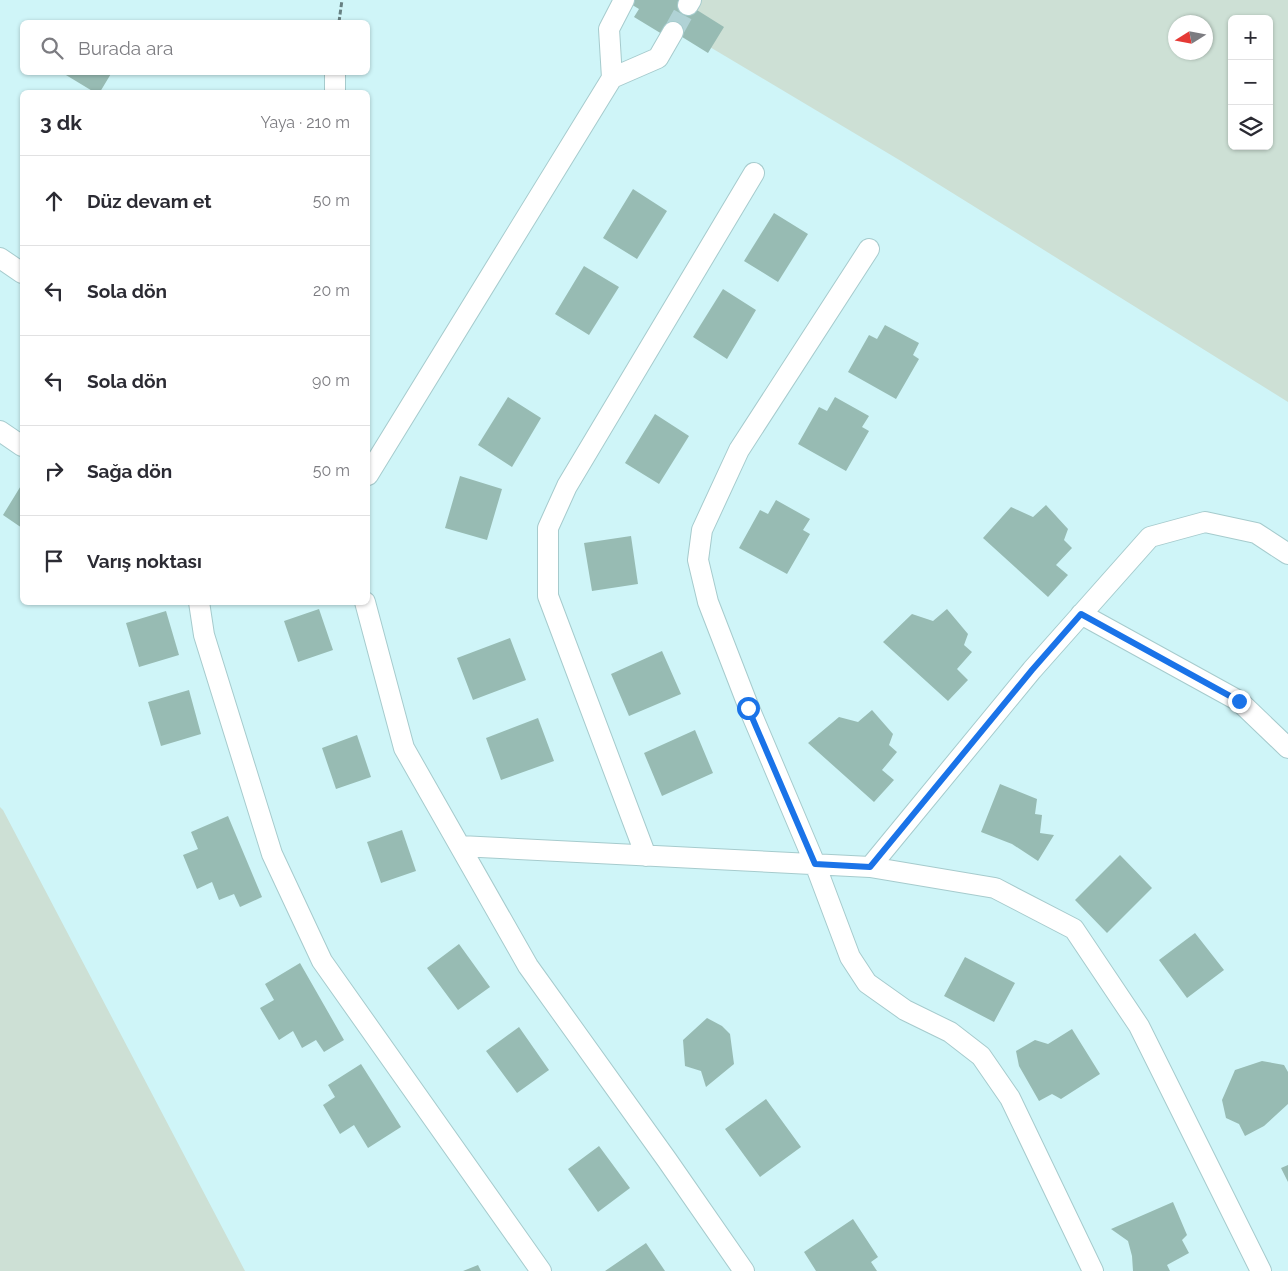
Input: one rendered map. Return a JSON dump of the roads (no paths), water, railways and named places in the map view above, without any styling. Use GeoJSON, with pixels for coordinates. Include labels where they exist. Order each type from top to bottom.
{"type":"FeatureCollection","features":[{"type":"Feature","properties":{"kind":"street"},"geometry":{"type":"LineString","coordinates":[[612,78],[609,28],[624,0]]}},
{"type":"Feature","properties":{"kind":"street"},"geometry":{"type":"LineString","coordinates":[[370,472],[612,78],[658,58],[674,32]]}},
{"type":"Feature","properties":{"kind":"street"},"geometry":{"type":"LineString","coordinates":[[336,75],[336,90]]}},
{"type":"Feature","properties":{"kind":"street"},"geometry":{"type":"LineString","coordinates":[[646,856],[548,596],[548,528],[567,486],[754,172]]}},
{"type":"Feature","properties":{"kind":"street"},"geometry":{"type":"LineString","coordinates":[[869,249],[739,450],[702,530],[698,560],[708,602],[748,708],[815,864],[850,957],[867,983],[905,1010],[950,1032],[981,1056],[1010,1098],[1094,1271]]}},
{"type":"Feature","properties":{"kind":"street"},"geometry":{"type":"LineString","coordinates":[[0,258],[20,272]]}},
{"type":"Feature","properties":{"kind":"street"},"geometry":{"type":"LineString","coordinates":[[0,431],[20,445]]}},
{"type":"Feature","properties":{"kind":"street"},"geometry":{"type":"LineString","coordinates":[[870,867],[1032,670],[1150,536],[1205,522],[1256,533],[1288,554]]}},
{"type":"Feature","properties":{"kind":"street"},"geometry":{"type":"LineString","coordinates":[[199,605],[204,635],[272,854],[322,961],[541,1271]]}},
{"type":"Feature","properties":{"kind":"street"},"geometry":{"type":"LineString","coordinates":[[366,605],[404,748],[528,966],[744,1271]]}},
{"type":"Feature","properties":{"kind":"street"},"geometry":{"type":"LineString","coordinates":[[1081,614],[1239,701],[1288,748]]}},
{"type":"Feature","properties":{"kind":"street"},"geometry":{"type":"LineString","coordinates":[[460,846],[870,867],[995,888],[1074,929],[1139,1026],[1261,1271]]}},
{"type":"Feature","properties":{"kind":"tunnel"},"geometry":{"type":"LineString","coordinates":[[673,32],[688,5]]}}]}
